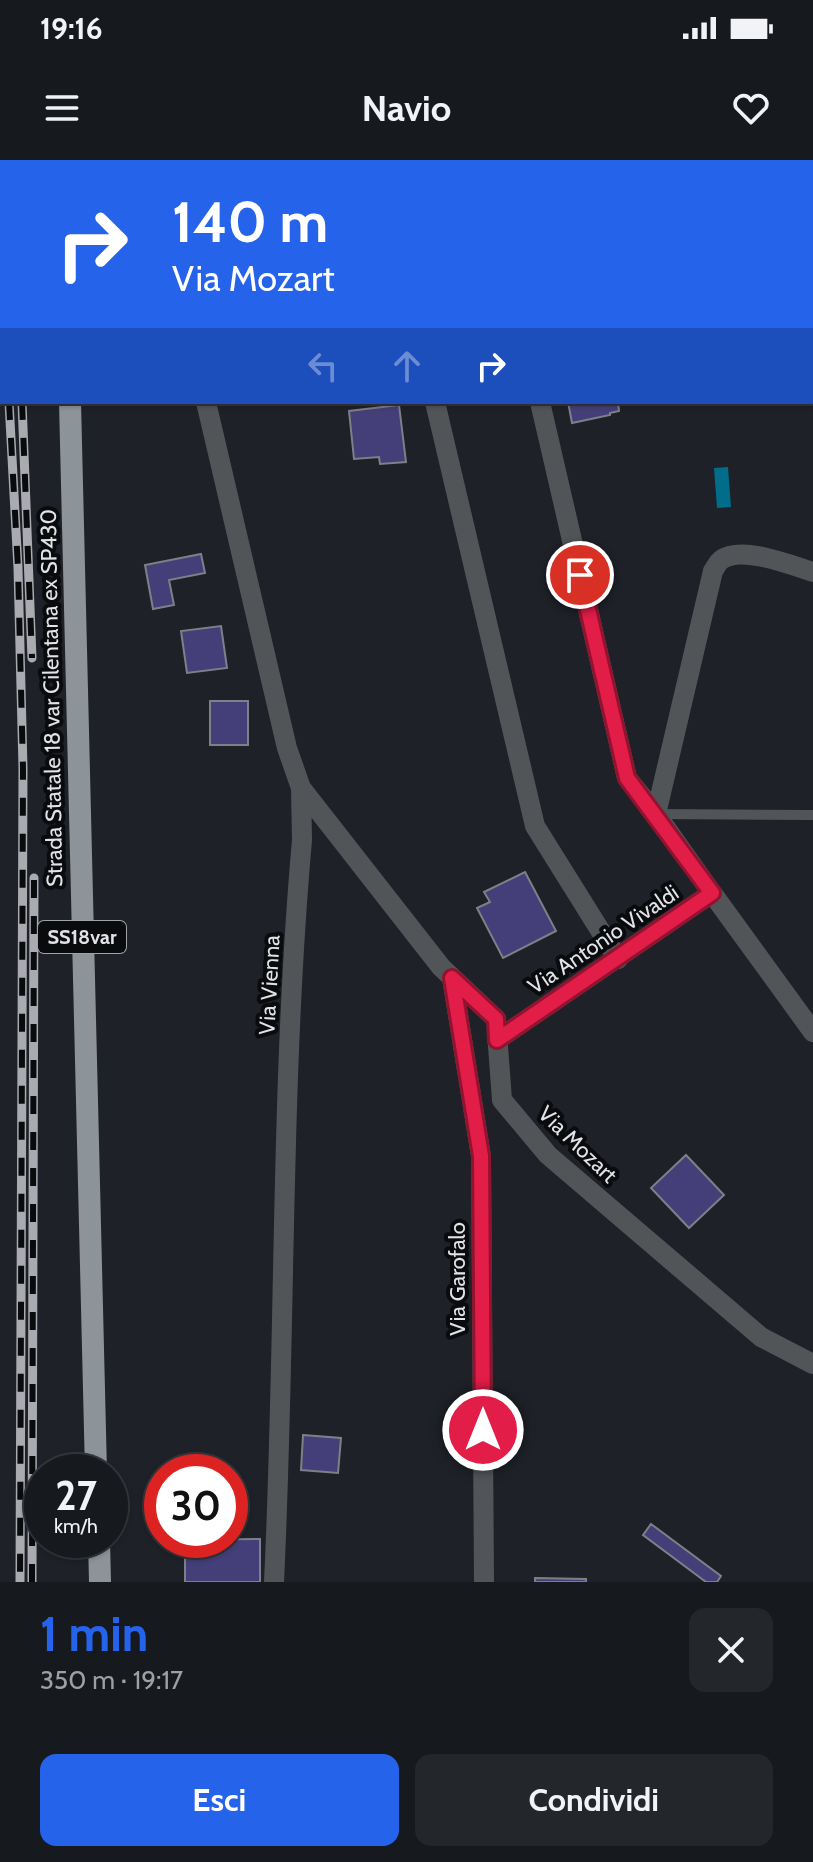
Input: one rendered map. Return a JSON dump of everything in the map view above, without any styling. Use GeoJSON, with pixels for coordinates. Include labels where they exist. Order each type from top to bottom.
{"type":"FeatureCollection","features":[{"type":"Feature","properties":{"kind":"highway","name":"Strada Statale 18 var Cilentana ex SP430"},"geometry":{"type":"LineString","coordinates":[[70,404],[77,620],[86,1166],[95,1454]]}},
{"type":"Feature","properties":{"kind":"highway"},"geometry":{"type":"LineString","coordinates":[[99,1558],[100,1582]]}},
{"type":"Feature","properties":{"kind":"street","name":"Via Vienna"},"geometry":{"type":"LineString","coordinates":[[206,404],[287,748],[301,788],[302,840],[284,1159],[285,1240],[274,1582]]}},
{"type":"Feature","properties":{"kind":"street"},"geometry":{"type":"LineString","coordinates":[[435,404],[535,826],[618,959]]}},
{"type":"Feature","properties":{"kind":"street"},"geometry":{"type":"LineString","coordinates":[[540,404],[627,778],[712,893]]}},
{"type":"Feature","properties":{"kind":"street"},"geometry":{"type":"LineString","coordinates":[[656,814],[713,571],[721,560],[739,554],[763,557],[813,572]]}},
{"type":"Feature","properties":{"kind":"street","name":"Via Mozart"},"geometry":{"type":"LineString","coordinates":[[301,788],[441,967],[496,1019],[502,1100],[548,1155],[761,1337],[813,1364]]}},
{"type":"Feature","properties":{"kind":"street","name":"Via Antonio Vivaldi"},"geometry":{"type":"LineString","coordinates":[[497,1040],[712,893],[813,1032]]}},
{"type":"Feature","properties":{"kind":"street","name":"Via Garofalo"},"geometry":{"type":"LineString","coordinates":[[452,978],[481,1156],[484,1582]]}},
{"type":"Feature","properties":{"kind":"lane"},"geometry":{"type":"LineString","coordinates":[[656,814],[813,815]]}},
{"type":"Feature","properties":{"kind":"water"},"geometry":{"type":"Polygon","coordinates":[[[728,467],[731,507],[717,508],[714,468],[728,467]]]}},
{"type":"Feature","properties":{"kind":"building"},"geometry":{"type":"Polygon","coordinates":[[[568,404],[618,404],[619,411],[610,415],[572,423],[568,404]]]}},
{"type":"Feature","properties":{"kind":"building"},"geometry":{"type":"Polygon","coordinates":[[[399,405],[406,462],[380,464],[379,457],[354,459],[349,411],[399,405]]]}},
{"type":"Feature","properties":{"kind":"building"},"geometry":{"type":"Polygon","coordinates":[[[201,554],[205,573],[169,580],[174,605],[153,609],[145,565],[201,554]]]}},
{"type":"Feature","properties":{"kind":"building"},"geometry":{"type":"Polygon","coordinates":[[[221,626],[227,668],[187,673],[181,631],[221,626]]]}},
{"type":"Feature","properties":{"kind":"building"},"geometry":{"type":"Polygon","coordinates":[[[210,701],[248,701],[248,745],[210,745],[210,701]]]}},
{"type":"Feature","properties":{"kind":"building"},"geometry":{"type":"Polygon","coordinates":[[[525,872],[556,931],[503,958],[477,908],[490,902],[484,892],[525,872]]]}},
{"type":"Feature","properties":{"kind":"building"},"geometry":{"type":"Polygon","coordinates":[[[686,1155],[724,1195],[689,1228],[651,1188],[686,1155]]]}},
{"type":"Feature","properties":{"kind":"building"},"geometry":{"type":"Polygon","coordinates":[[[303,1435],[341,1438],[338,1473],[301,1470],[303,1435]]]}},
{"type":"Feature","properties":{"kind":"building"},"geometry":{"type":"Polygon","coordinates":[[[651,1524],[721,1576],[717,1582],[706,1582],[643,1535],[651,1524]]]}},
{"type":"Feature","properties":{"kind":"building"},"geometry":{"type":"Polygon","coordinates":[[[248,1539],[260,1539],[260,1582],[185,1582],[185,1558],[248,1558],[248,1539]]]}},
{"type":"Feature","properties":{"kind":"building"},"geometry":{"type":"Polygon","coordinates":[[[535,1578],[586,1579],[586,1582],[535,1582],[535,1578]]]}},
{"type":"Feature","properties":{"kind":"railway"},"geometry":{"type":"LineString","coordinates":[[9,404],[18,568],[23,768],[20,1582]]}},
{"type":"Feature","properties":{"kind":"railway"},"geometry":{"type":"LineString","coordinates":[[22,404],[32,658]]}},
{"type":"Feature","properties":{"kind":"railway"},"geometry":{"type":"LineString","coordinates":[[32,1582],[34,878]]}},
{"type":"Feature","properties":{"kind":"route"},"geometry":{"type":"LineString","coordinates":[[483,1430],[481,1156],[452,978],[496,1019],[497,1040],[712,893],[627,778],[580,575]]}}]}
